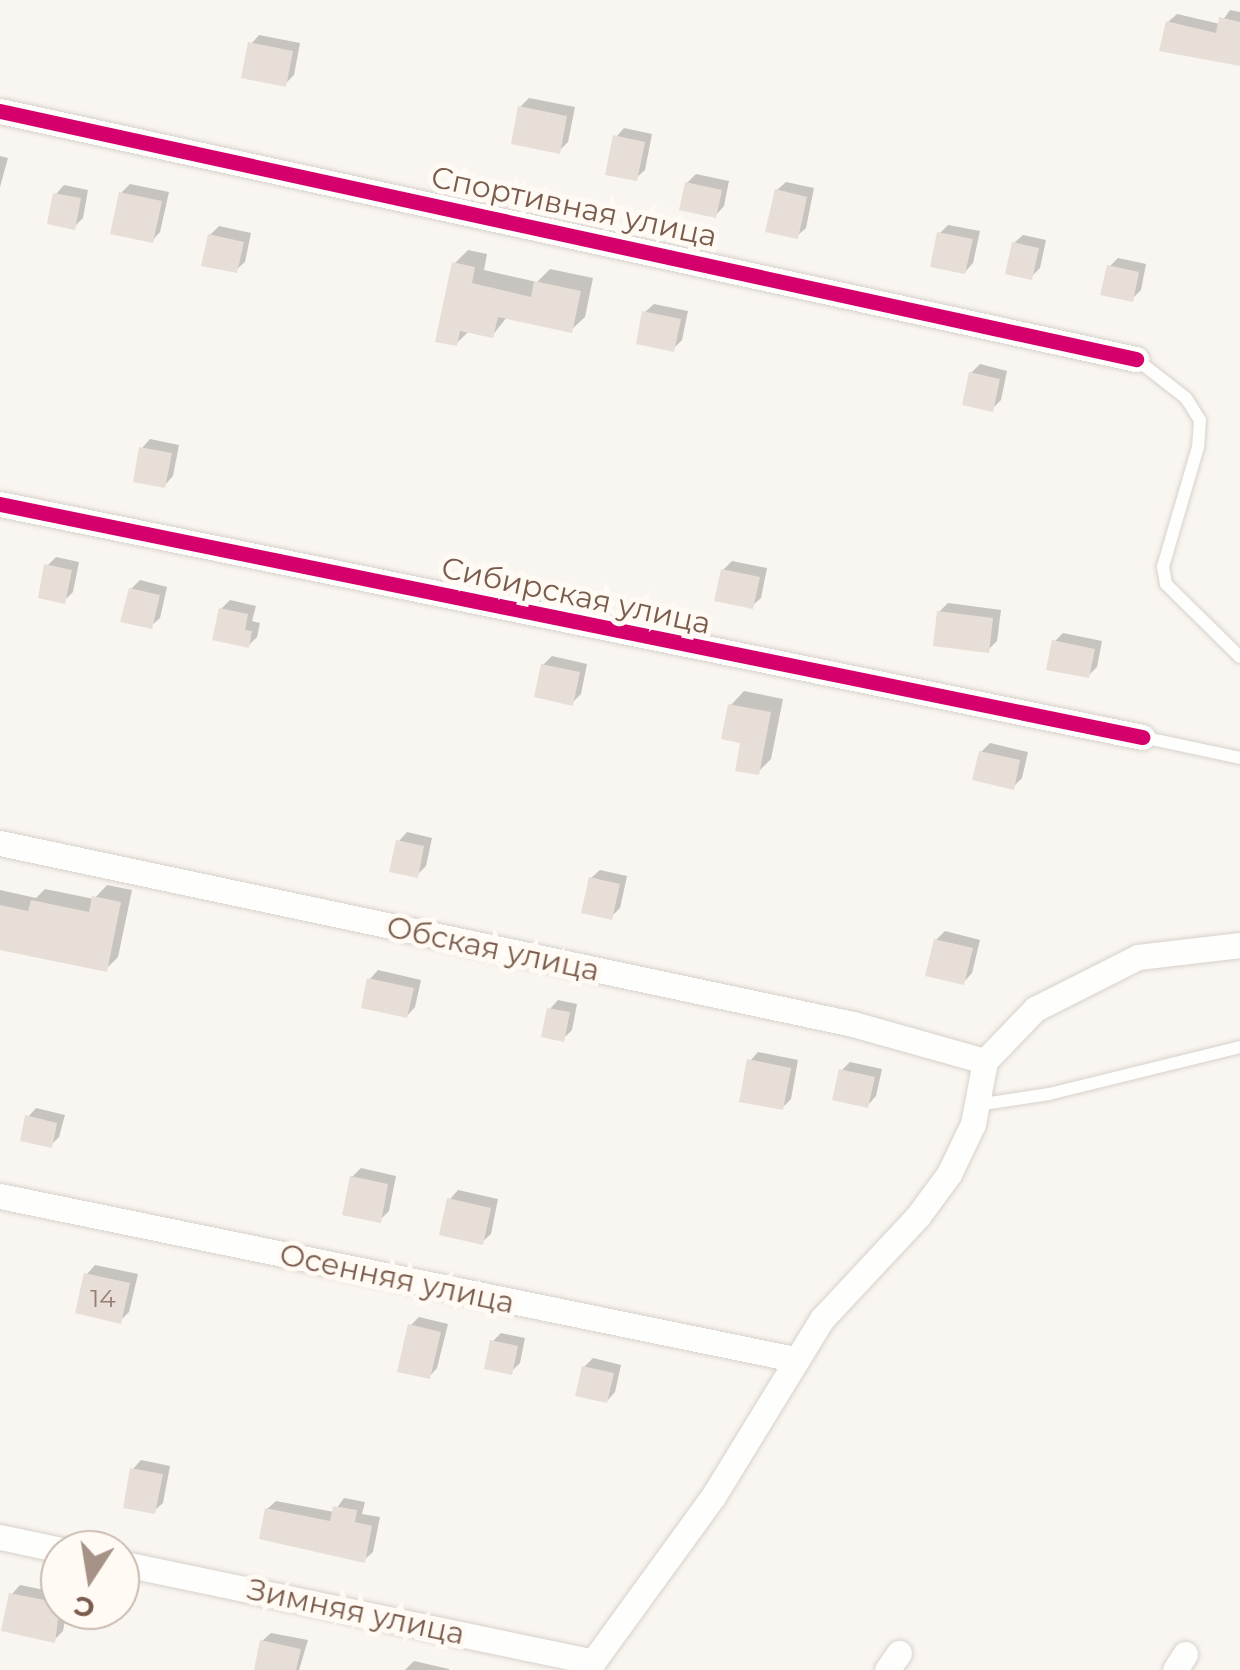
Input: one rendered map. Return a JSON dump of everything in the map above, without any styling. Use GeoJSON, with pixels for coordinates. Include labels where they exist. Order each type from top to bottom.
{"type":"FeatureCollection","features":[{"type":"Feature","properties":{"kind":"street","name":"Спортивная улица"},"geometry":{"type":"LineString","coordinates":[[0,112],[1136,359]]}},
{"type":"Feature","properties":{"kind":"street","name":"Сибирская улица"},"geometry":{"type":"LineString","coordinates":[[0,504],[1142,737]]}},
{"type":"Feature","properties":{"kind":"street","name":"Обская улица"},"geometry":{"type":"LineString","coordinates":[[0,844],[853,1024],[984,1060]]}},
{"type":"Feature","properties":{"kind":"street"},"geometry":{"type":"LineString","coordinates":[[590,1666],[714,1494],[794,1359],[822,1320],[918,1216],[966,1148],[984,1060],[1035,1008],[1138,957],[1240,945]]}},
{"type":"Feature","properties":{"kind":"street","name":"Осенняя улица"},"geometry":{"type":"LineString","coordinates":[[0,1196],[794,1359]]}},
{"type":"Feature","properties":{"kind":"street"},"geometry":{"type":"LineString","coordinates":[[0,1537],[40,1546]]}},
{"type":"Feature","properties":{"kind":"street","name":"Зимняя улица"},"geometry":{"type":"LineString","coordinates":[[140,1567],[590,1666]]}},
{"type":"Feature","properties":{"kind":"lane"},"geometry":{"type":"LineString","coordinates":[[1136,359],[1186,398],[1200,420],[1198,448],[1163,567],[1166,584],[1240,657]]}},
{"type":"Feature","properties":{"kind":"lane"},"geometry":{"type":"LineString","coordinates":[[1142,737],[1240,758]]}},
{"type":"Feature","properties":{"kind":"lane"},"geometry":{"type":"LineString","coordinates":[[977,1105],[1049,1094],[1240,1048]]}},
{"type":"Feature","properties":{"kind":"building"},"geometry":{"type":"Polygon","coordinates":[[[1219,17],[1240,22],[1240,66],[1159,51],[1166,21],[1216,33],[1219,17]]]}},
{"type":"Feature","properties":{"kind":"building"},"geometry":{"type":"Polygon","coordinates":[[[248,42],[293,51],[286,87],[241,78],[248,42]]]}},
{"type":"Feature","properties":{"kind":"building"},"geometry":{"type":"Polygon","coordinates":[[[518,106],[567,116],[560,154],[511,144],[518,106]]]}},
{"type":"Feature","properties":{"kind":"building"},"geometry":{"type":"Polygon","coordinates":[[[613,135],[645,142],[637,181],[605,175],[613,135]]]}},
{"type":"Feature","properties":{"kind":"building"},"geometry":{"type":"Polygon","coordinates":[[[685,182],[722,190],[716,218],[679,210],[685,182]]]}},
{"type":"Feature","properties":{"kind":"building"},"geometry":{"type":"Polygon","coordinates":[[[775,189],[807,197],[798,239],[765,232],[775,189]]]}},
{"type":"Feature","properties":{"kind":"building"},"geometry":{"type":"Polygon","coordinates":[[[119,192],[162,201],[153,243],[110,234],[119,192]]]}},
{"type":"Feature","properties":{"kind":"building"},"geometry":{"type":"Polygon","coordinates":[[[53,193],[81,198],[75,230],[47,224],[53,193]]]}},
{"type":"Feature","properties":{"kind":"building"},"geometry":{"type":"Polygon","coordinates":[[[937,232],[973,239],[965,274],[930,267],[937,232]]]}},
{"type":"Feature","properties":{"kind":"building"},"geometry":{"type":"Polygon","coordinates":[[[208,234],[244,242],[237,273],[201,266],[208,234]]]}},
{"type":"Feature","properties":{"kind":"building"},"geometry":{"type":"Polygon","coordinates":[[[1012,242],[1039,248],[1032,280],[1005,274],[1012,242]]]}},
{"type":"Feature","properties":{"kind":"building"},"geometry":{"type":"Polygon","coordinates":[[[452,262],[475,267],[472,283],[531,297],[534,281],[581,291],[572,333],[498,317],[493,338],[460,331],[457,346],[435,342],[452,262]]]}},
{"type":"Feature","properties":{"kind":"building"},"geometry":{"type":"Polygon","coordinates":[[[1107,265],[1139,272],[1133,302],[1100,295],[1107,265]]]}},
{"type":"Feature","properties":{"kind":"building"},"geometry":{"type":"Polygon","coordinates":[[[642,311],[681,319],[674,352],[636,344],[642,311]]]}},
{"type":"Feature","properties":{"kind":"building"},"geometry":{"type":"Polygon","coordinates":[[[969,372],[1000,379],[993,412],[962,405],[969,372]]]}},
{"type":"Feature","properties":{"kind":"building"},"geometry":{"type":"Polygon","coordinates":[[[139,447],[172,453],[165,488],[133,482],[139,447]]]}},
{"type":"Feature","properties":{"kind":"building"},"geometry":{"type":"Polygon","coordinates":[[[44,564],[72,570],[65,604],[38,598],[44,564]]]}},
{"type":"Feature","properties":{"kind":"building"},"geometry":{"type":"Polygon","coordinates":[[[721,569],[760,577],[753,609],[714,601],[721,569]]]}},
{"type":"Feature","properties":{"kind":"building"},"geometry":{"type":"Polygon","coordinates":[[[129,588],[160,595],[152,629],[120,622],[129,588]]]}},
{"type":"Feature","properties":{"kind":"building"},"geometry":{"type":"Polygon","coordinates":[[[219,608],[248,614],[245,630],[252,631],[249,648],[212,640],[219,608]]]}},
{"type":"Feature","properties":{"kind":"building"},"geometry":{"type":"Polygon","coordinates":[[[937,611],[993,618],[989,653],[933,646],[937,611]]]}},
{"type":"Feature","properties":{"kind":"building"},"geometry":{"type":"Polygon","coordinates":[[[1052,640],[1095,649],[1089,678],[1046,670],[1052,640]]]}},
{"type":"Feature","properties":{"kind":"building"},"geometry":{"type":"Polygon","coordinates":[[[541,664],[580,672],[573,706],[534,697],[541,664]]]}},
{"type":"Feature","properties":{"kind":"building"},"geometry":{"type":"Polygon","coordinates":[[[728,704],[771,712],[759,775],[735,771],[740,743],[721,739],[728,704]]]}},
{"type":"Feature","properties":{"kind":"building"},"geometry":{"type":"Polygon","coordinates":[[[979,751],[1020,760],[1014,790],[972,780],[979,751]]]}},
{"type":"Feature","properties":{"kind":"building"},"geometry":{"type":"Polygon","coordinates":[[[396,840],[424,846],[418,878],[389,872],[396,840]]]}},
{"type":"Feature","properties":{"kind":"building"},"geometry":{"type":"Polygon","coordinates":[[[589,877],[620,884],[612,920],[581,913],[589,877]]]}},
{"type":"Feature","properties":{"kind":"building"},"geometry":{"type":"Polygon","coordinates":[[[92,896],[121,902],[107,972],[0,950],[0,905],[28,911],[31,900],[89,912],[92,896]]]}},
{"type":"Feature","properties":{"kind":"building"},"geometry":{"type":"Polygon","coordinates":[[[934,939],[973,948],[964,985],[925,976],[934,939]]]}},
{"type":"Feature","properties":{"kind":"building"},"geometry":{"type":"Polygon","coordinates":[[[367,978],[414,988],[407,1018],[361,1008],[367,978]]]}},
{"type":"Feature","properties":{"kind":"building"},"geometry":{"type":"Polygon","coordinates":[[[547,1008],[570,1012],[564,1042],[541,1037],[547,1008]]]}},
{"type":"Feature","properties":{"kind":"building"},"geometry":{"type":"Polygon","coordinates":[[[747,1059],[791,1068],[783,1110],[739,1102],[747,1059]]]}},
{"type":"Feature","properties":{"kind":"building"},"geometry":{"type":"Polygon","coordinates":[[[839,1069],[875,1077],[868,1108],[832,1100],[839,1069]]]}},
{"type":"Feature","properties":{"kind":"building"},"geometry":{"type":"Polygon","coordinates":[[[25,1115],[57,1123],[52,1148],[20,1141],[25,1115]]]}},
{"type":"Feature","properties":{"kind":"building"},"geometry":{"type":"Polygon","coordinates":[[[350,1176],[388,1184],[381,1223],[342,1215],[350,1176]]]}},
{"type":"Feature","properties":{"kind":"building"},"geometry":{"type":"Polygon","coordinates":[[[447,1198],[491,1208],[483,1245],[439,1235],[447,1198]]]}},
{"type":"Feature","properties":{"kind":"building"},"geometry":{"type":"Polygon","coordinates":[[[84,1273],[130,1283],[121,1324],[75,1313],[84,1273]]]}},
{"type":"Feature","properties":{"kind":"building"},"geometry":{"type":"Polygon","coordinates":[[[408,1324],[441,1332],[430,1379],[397,1372],[408,1324]]]}},
{"type":"Feature","properties":{"kind":"building"},"geometry":{"type":"Polygon","coordinates":[[[490,1340],[518,1346],[512,1375],[484,1369],[490,1340]]]}},
{"type":"Feature","properties":{"kind":"building"},"geometry":{"type":"Polygon","coordinates":[[[582,1366],[614,1373],[607,1403],[575,1396],[582,1366]]]}},
{"type":"Feature","properties":{"kind":"building"},"geometry":{"type":"Polygon","coordinates":[[[130,1468],[163,1474],[155,1514],[123,1508],[130,1468]]]}},
{"type":"Feature","properties":{"kind":"building"},"geometry":{"type":"Polygon","coordinates":[[[333,1506],[357,1510],[355,1522],[372,1526],[365,1563],[259,1539],[265,1508],[330,1521],[333,1506]]]}},
{"type":"Feature","properties":{"kind":"building"},"geometry":{"type":"Polygon","coordinates":[[[9,1593],[40,1599],[40,1630],[57,1630],[55,1643],[1,1631],[9,1593]]]}},
{"type":"Feature","properties":{"kind":"building"},"geometry":{"type":"Polygon","coordinates":[[[260,1640],[301,1649],[296,1670],[254,1670],[260,1640]]]}},
{"type":"Feature","properties":{"kind":"cycle path"},"geometry":{"type":"LineString","coordinates":[[0,111],[1136,359]]}},
{"type":"Feature","properties":{"kind":"cycle path"},"geometry":{"type":"LineString","coordinates":[[0,504],[1142,737]]}}]}
